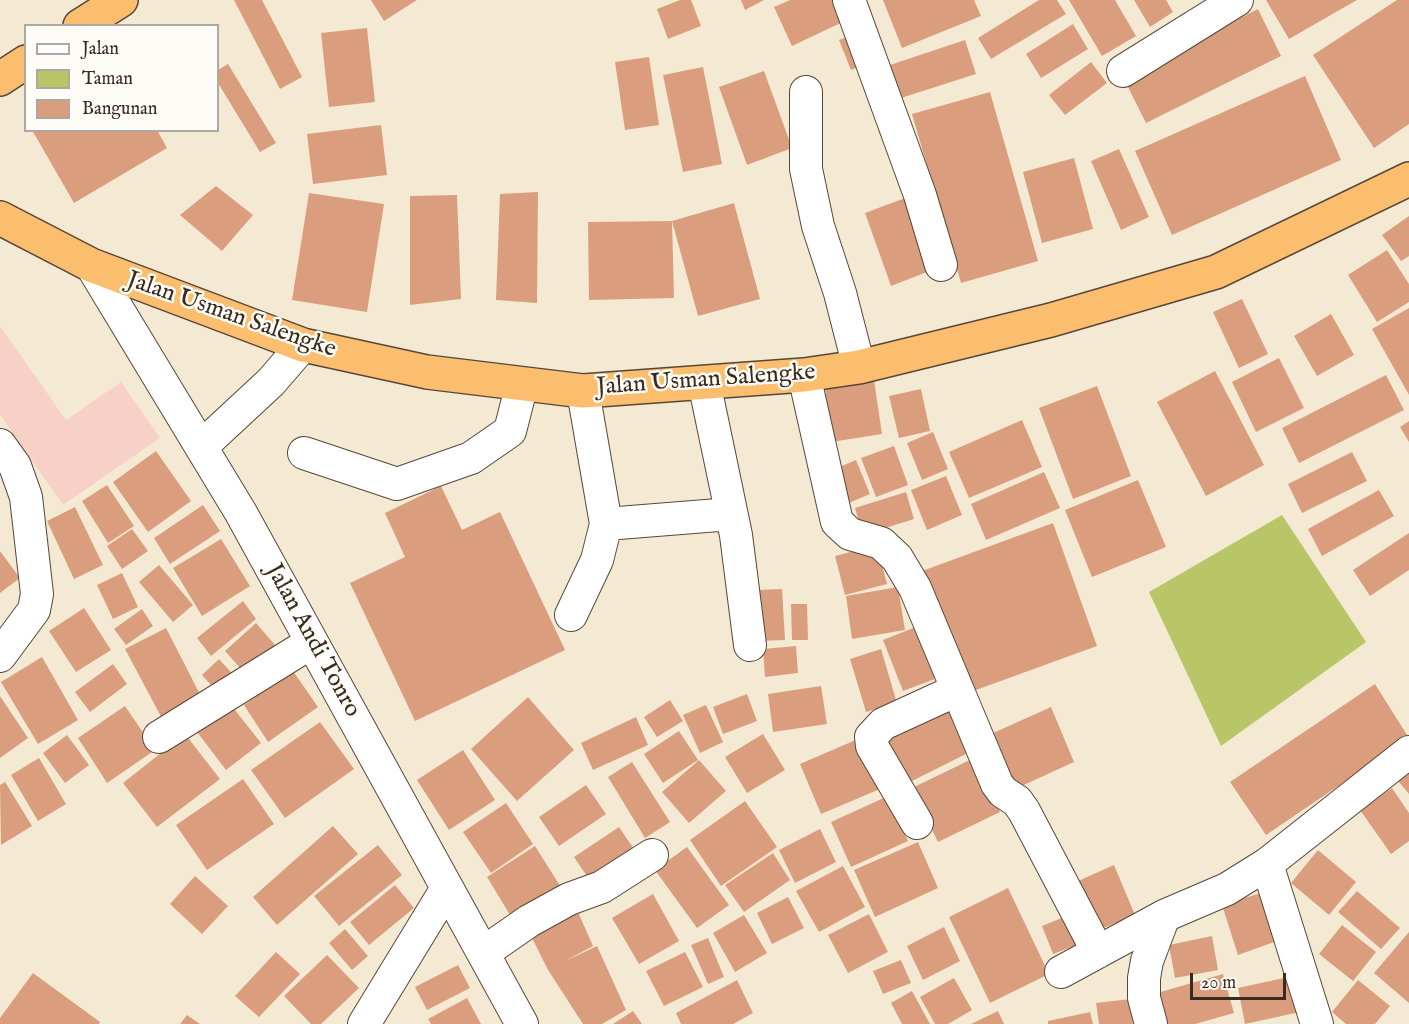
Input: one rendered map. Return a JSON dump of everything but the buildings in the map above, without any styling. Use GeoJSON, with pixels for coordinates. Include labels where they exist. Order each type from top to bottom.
{"type":"FeatureCollection","features":[{"type":"Feature","properties":{"kind":"highway"},"geometry":{"type":"LineString","coordinates":[[83,24],[121,0]]}},
{"type":"Feature","properties":{"kind":"highway"},"geometry":{"type":"LineString","coordinates":[[0,79],[24,63]]}},
{"type":"Feature","properties":{"kind":"highway","name":"Jalan Usman Salengke"},"geometry":{"type":"LineString","coordinates":[[0,218],[91,265],[303,345],[427,372],[583,390],[804,375],[859,367],[1051,320],[1216,272],[1409,179]]}},
{"type":"Feature","properties":{"kind":"street"},"geometry":{"type":"LineString","coordinates":[[849,0],[920,195],[941,265]]}},
{"type":"Feature","properties":{"kind":"street"},"geometry":{"type":"LineString","coordinates":[[1123,71],[1237,0]]}},
{"type":"Feature","properties":{"kind":"street"},"geometry":{"type":"LineString","coordinates":[[806,92],[806,169],[818,226],[840,292],[859,367]]}},
{"type":"Feature","properties":{"kind":"street","name":"Jalan Andi Tonro"},"geometry":{"type":"LineString","coordinates":[[91,265],[241,513],[522,1024]]}},
{"type":"Feature","properties":{"kind":"street"},"geometry":{"type":"LineString","coordinates":[[201,447],[271,382],[303,345]]}},
{"type":"Feature","properties":{"kind":"street"},"geometry":{"type":"LineString","coordinates":[[804,375],[837,522],[850,534],[881,543],[897,558],[915,588],[997,784],[1003,792],[1017,801],[1024,811],[1098,952]]}},
{"type":"Feature","properties":{"kind":"street"},"geometry":{"type":"LineString","coordinates":[[704,382],[731,514],[750,645]]}},
{"type":"Feature","properties":{"kind":"street"},"geometry":{"type":"LineString","coordinates":[[304,453],[397,484],[471,458],[510,431],[522,384]]}},
{"type":"Feature","properties":{"kind":"street"},"geometry":{"type":"LineString","coordinates":[[572,615],[597,560],[606,524],[583,390]]}},
{"type":"Feature","properties":{"kind":"street"},"geometry":{"type":"LineString","coordinates":[[0,445],[15,466],[26,497],[37,594],[34,610],[0,656]]}},
{"type":"Feature","properties":{"kind":"street"},"geometry":{"type":"LineString","coordinates":[[606,524],[731,514]]}},
{"type":"Feature","properties":{"kind":"street"},"geometry":{"type":"LineString","coordinates":[[159,737],[312,642]]}},
{"type":"Feature","properties":{"kind":"street"},"geometry":{"type":"LineString","coordinates":[[917,823],[872,746],[871,737],[883,724],[957,690]]}},
{"type":"Feature","properties":{"kind":"street"},"geometry":{"type":"LineString","coordinates":[[1061,972],[1164,916],[1227,889],[1267,864],[1409,752]]}},
{"type":"Feature","properties":{"kind":"street"},"geometry":{"type":"LineString","coordinates":[[483,954],[529,921],[568,899],[602,887],[652,855]]}},
{"type":"Feature","properties":{"kind":"street"},"geometry":{"type":"LineString","coordinates":[[1267,864],[1317,1024]]}},
{"type":"Feature","properties":{"kind":"street"},"geometry":{"type":"LineString","coordinates":[[364,1024],[447,888]]}},
{"type":"Feature","properties":{"kind":"street"},"geometry":{"type":"LineString","coordinates":[[1151,1024],[1144,998],[1144,978],[1147,961],[1164,916]]}},
{"type":"Feature","properties":{"kind":"shaded area"},"geometry":{"type":"Polygon","coordinates":[[[0,326],[66,420],[121,382],[160,438],[63,505],[0,415],[0,326]]]}},
{"type":"Feature","properties":{"kind":"green space"},"geometry":{"type":"Polygon","coordinates":[[[1282,515],[1366,642],[1221,746],[1149,592],[1282,515]]]}}]}
